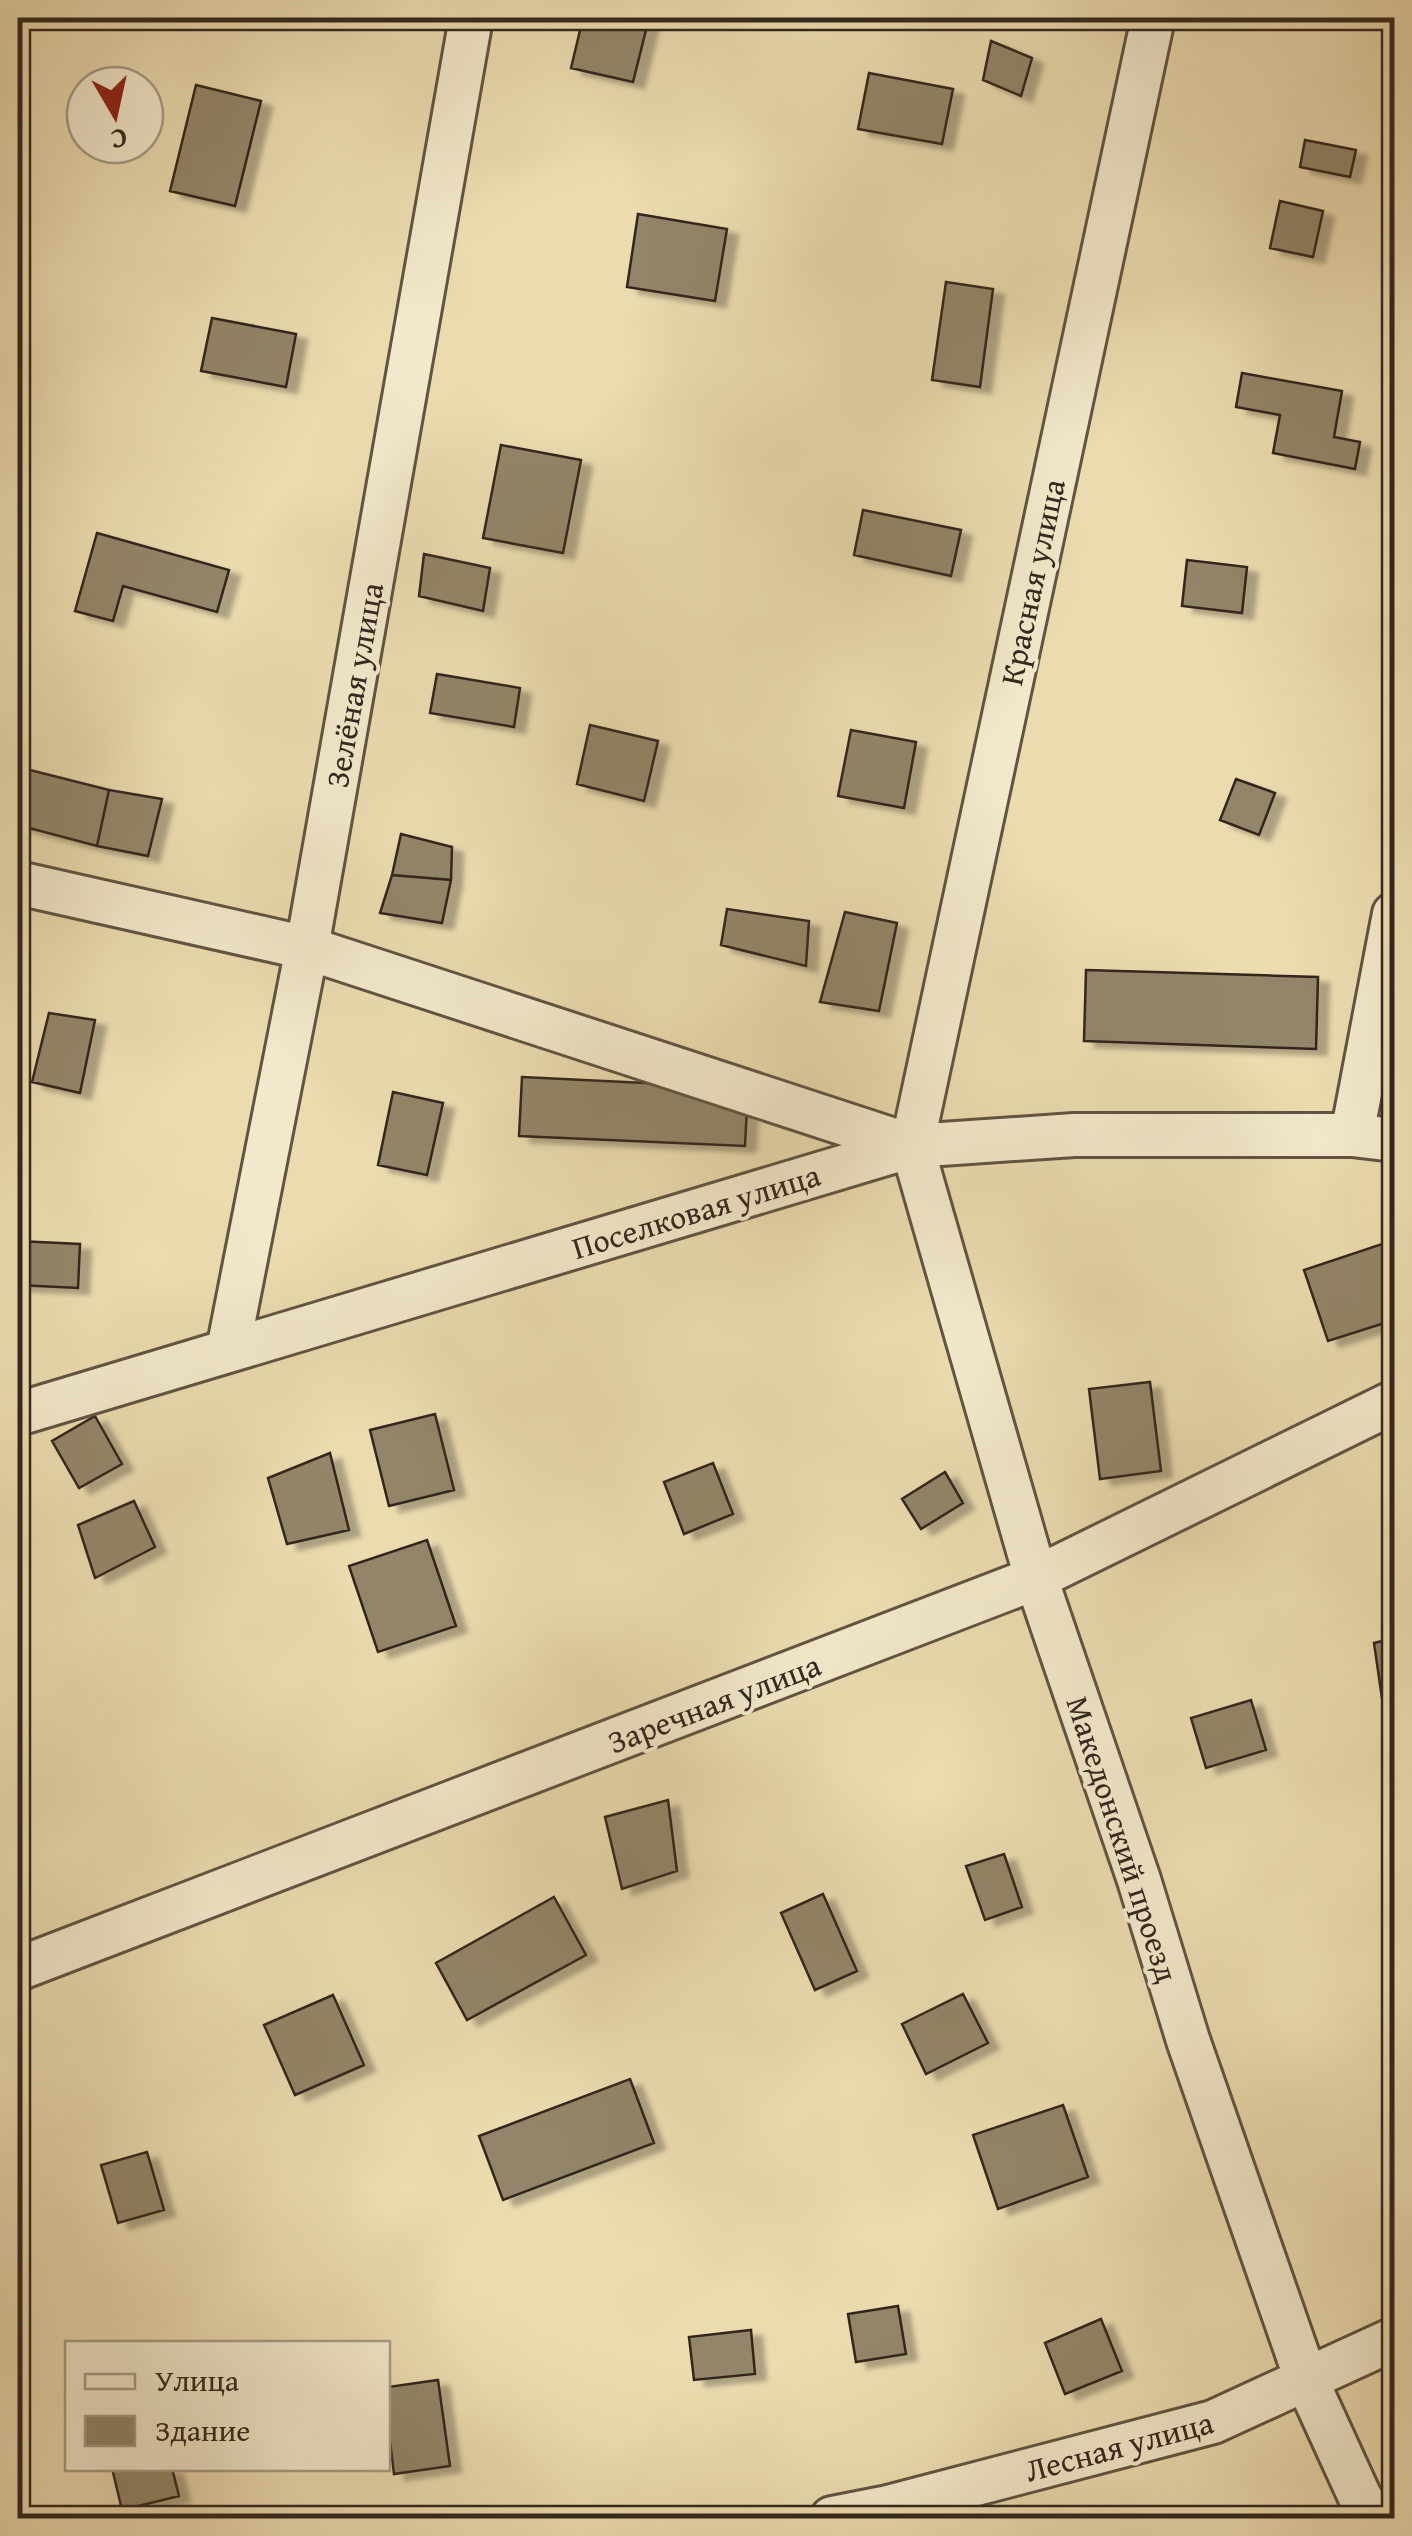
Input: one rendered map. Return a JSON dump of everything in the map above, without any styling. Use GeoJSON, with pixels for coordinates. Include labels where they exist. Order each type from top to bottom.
{"type":"FeatureCollection","features":[{"type":"Feature","properties":{"kind":"street","name":"Зелёная улица"},"geometry":{"type":"LineString","coordinates":[[228,1350],[307,948],[471,18]]}},
{"type":"Feature","properties":{"kind":"street","name":"Красная улица"},"geometry":{"type":"LineString","coordinates":[[912,1146],[1152,18]]}},
{"type":"Feature","properties":{"kind":"street"},"geometry":{"type":"LineString","coordinates":[[18,884],[307,948],[912,1146]]}},
{"type":"Feature","properties":{"kind":"street"},"geometry":{"type":"LineString","coordinates":[[1352,1135],[1394,914]]}},
{"type":"Feature","properties":{"kind":"street","name":"Поселковая улица"},"geometry":{"type":"LineString","coordinates":[[18,1414],[912,1146],[1074,1135],[1352,1135],[1394,1140]]}},
{"type":"Feature","properties":{"kind":"street","name":"Македонский проезд"},"geometry":{"type":"LineString","coordinates":[[912,1146],[1036,1578],[1139,1880],[1188,2040],[1306,2380],[1372,2518]]}},
{"type":"Feature","properties":{"kind":"street","name":"Заречная улица"},"geometry":{"type":"LineString","coordinates":[[18,1969],[1036,1578],[1394,1402]]}},
{"type":"Feature","properties":{"kind":"street","name":"Лесная улица"},"geometry":{"type":"LineString","coordinates":[[832,2518],[1214,2422],[1394,2339]]}},
{"type":"Feature","properties":{"kind":"building"},"geometry":{"type":"Polygon","coordinates":[[[583,18],[649,18],[633,82],[571,68],[583,18]]]}},
{"type":"Feature","properties":{"kind":"building"},"geometry":{"type":"Polygon","coordinates":[[[991,41],[1032,58],[1021,96],[983,80],[991,41]]]}},
{"type":"Feature","properties":{"kind":"building"},"geometry":{"type":"Polygon","coordinates":[[[869,73],[953,89],[942,144],[858,129],[869,73]]]}},
{"type":"Feature","properties":{"kind":"building"},"geometry":{"type":"Polygon","coordinates":[[[196,85],[261,101],[235,206],[170,191],[196,85]]]}},
{"type":"Feature","properties":{"kind":"building"},"geometry":{"type":"Polygon","coordinates":[[[1305,140],[1356,150],[1350,177],[1300,167],[1305,140]]]}},
{"type":"Feature","properties":{"kind":"building"},"geometry":{"type":"Polygon","coordinates":[[[1280,201],[1323,211],[1313,257],[1270,248],[1280,201]]]}},
{"type":"Feature","properties":{"kind":"building"},"geometry":{"type":"Polygon","coordinates":[[[638,214],[727,229],[715,301],[627,287],[638,214]]]}},
{"type":"Feature","properties":{"kind":"building"},"geometry":{"type":"Polygon","coordinates":[[[946,282],[993,289],[980,387],[932,380],[946,282]]]}},
{"type":"Feature","properties":{"kind":"building"},"geometry":{"type":"Polygon","coordinates":[[[212,318],[296,334],[286,387],[201,371],[212,318]]]}},
{"type":"Feature","properties":{"kind":"building"},"geometry":{"type":"Polygon","coordinates":[[[1242,373],[1342,391],[1334,437],[1360,442],[1355,469],[1273,453],[1280,415],[1236,407],[1242,373]]]}},
{"type":"Feature","properties":{"kind":"building"},"geometry":{"type":"Polygon","coordinates":[[[501,445],[581,460],[563,553],[483,538],[501,445]]]}},
{"type":"Feature","properties":{"kind":"building"},"geometry":{"type":"Polygon","coordinates":[[[863,510],[961,530],[951,576],[854,555],[863,510]]]}},
{"type":"Feature","properties":{"kind":"building"},"geometry":{"type":"Polygon","coordinates":[[[97,533],[229,570],[217,612],[123,586],[113,621],[75,611],[97,533]]]}},
{"type":"Feature","properties":{"kind":"building"},"geometry":{"type":"Polygon","coordinates":[[[424,554],[490,568],[483,611],[419,596],[424,554]]]}},
{"type":"Feature","properties":{"kind":"building"},"geometry":{"type":"Polygon","coordinates":[[[1187,560],[1247,567],[1242,613],[1182,606],[1187,560]]]}},
{"type":"Feature","properties":{"kind":"building"},"geometry":{"type":"Polygon","coordinates":[[[437,674],[520,688],[514,727],[430,713],[437,674]]]}},
{"type":"Feature","properties":{"kind":"building"},"geometry":{"type":"Polygon","coordinates":[[[590,725],[658,741],[644,801],[577,784],[590,725]]]}},
{"type":"Feature","properties":{"kind":"building"},"geometry":{"type":"Polygon","coordinates":[[[851,730],[916,742],[904,808],[838,796],[851,730]]]}},
{"type":"Feature","properties":{"kind":"building"},"geometry":{"type":"Polygon","coordinates":[[[22,768],[109,790],[97,846],[18,825],[22,768]]]}},
{"type":"Feature","properties":{"kind":"building"},"geometry":{"type":"Polygon","coordinates":[[[1236,779],[1275,793],[1259,835],[1220,820],[1236,779]]]}},
{"type":"Feature","properties":{"kind":"building"},"geometry":{"type":"Polygon","coordinates":[[[109,790],[162,799],[148,856],[97,846],[109,790]]]}},
{"type":"Feature","properties":{"kind":"building"},"geometry":{"type":"Polygon","coordinates":[[[401,834],[452,847],[451,880],[392,875],[401,834]]]}},
{"type":"Feature","properties":{"kind":"building"},"geometry":{"type":"Polygon","coordinates":[[[392,875],[451,880],[442,923],[380,913],[392,875]]]}},
{"type":"Feature","properties":{"kind":"building"},"geometry":{"type":"Polygon","coordinates":[[[727,909],[809,921],[806,966],[721,945],[727,909]]]}},
{"type":"Feature","properties":{"kind":"building"},"geometry":{"type":"Polygon","coordinates":[[[845,912],[897,923],[879,1011],[820,1002],[845,912]]]}},
{"type":"Feature","properties":{"kind":"building"},"geometry":{"type":"Polygon","coordinates":[[[1086,970],[1318,977],[1316,1049],[1084,1041],[1086,970]]]}},
{"type":"Feature","properties":{"kind":"building"},"geometry":{"type":"Polygon","coordinates":[[[49,1013],[95,1020],[80,1093],[32,1082],[49,1013]]]}},
{"type":"Feature","properties":{"kind":"building"},"geometry":{"type":"Polygon","coordinates":[[[522,1077],[748,1088],[745,1146],[519,1136],[522,1077]]]}},
{"type":"Feature","properties":{"kind":"building"},"geometry":{"type":"Polygon","coordinates":[[[393,1092],[443,1103],[427,1175],[378,1165],[393,1092]]]}},
{"type":"Feature","properties":{"kind":"building"},"geometry":{"type":"Polygon","coordinates":[[[18,1241],[80,1244],[78,1288],[18,1285],[18,1241]]]}},
{"type":"Feature","properties":{"kind":"building"},"geometry":{"type":"Polygon","coordinates":[[[1391,1241],[1394,1320],[1328,1341],[1304,1270],[1391,1241]]]}},
{"type":"Feature","properties":{"kind":"building"},"geometry":{"type":"Polygon","coordinates":[[[1150,1382],[1161,1471],[1100,1479],[1089,1389],[1150,1382]]]}},
{"type":"Feature","properties":{"kind":"building"},"geometry":{"type":"Polygon","coordinates":[[[435,1414],[454,1490],[389,1506],[370,1430],[435,1414]]]}},
{"type":"Feature","properties":{"kind":"building"},"geometry":{"type":"Polygon","coordinates":[[[95,1416],[122,1464],[79,1488],[52,1441],[95,1416]]]}},
{"type":"Feature","properties":{"kind":"building"},"geometry":{"type":"Polygon","coordinates":[[[330,1453],[349,1530],[287,1544],[268,1478],[330,1453]]]}},
{"type":"Feature","properties":{"kind":"building"},"geometry":{"type":"Polygon","coordinates":[[[713,1463],[733,1514],[684,1534],[664,1482],[713,1463]]]}},
{"type":"Feature","properties":{"kind":"building"},"geometry":{"type":"Polygon","coordinates":[[[945,1472],[963,1503],[921,1529],[902,1499],[945,1472]]]}},
{"type":"Feature","properties":{"kind":"building"},"geometry":{"type":"Polygon","coordinates":[[[134,1501],[155,1547],[95,1578],[78,1525],[134,1501]]]}},
{"type":"Feature","properties":{"kind":"building"},"geometry":{"type":"Polygon","coordinates":[[[427,1540],[456,1626],[378,1652],[349,1566],[427,1540]]]}},
{"type":"Feature","properties":{"kind":"building"},"geometry":{"type":"Polygon","coordinates":[[[1394,1638],[1394,1724],[1386,1726],[1374,1643],[1394,1638]]]}},
{"type":"Feature","properties":{"kind":"building"},"geometry":{"type":"Polygon","coordinates":[[[1251,1700],[1266,1750],[1206,1768],[1191,1718],[1251,1700]]]}},
{"type":"Feature","properties":{"kind":"building"},"geometry":{"type":"Polygon","coordinates":[[[668,1800],[677,1871],[622,1889],[605,1817],[668,1800]]]}},
{"type":"Feature","properties":{"kind":"building"},"geometry":{"type":"Polygon","coordinates":[[[1004,1854],[1022,1907],[985,1920],[966,1866],[1004,1854]]]}},
{"type":"Feature","properties":{"kind":"building"},"geometry":{"type":"Polygon","coordinates":[[[823,1894],[857,1971],[815,1990],[781,1913],[823,1894]]]}},
{"type":"Feature","properties":{"kind":"building"},"geometry":{"type":"Polygon","coordinates":[[[554,1897],[586,1955],[467,2020],[436,1963],[554,1897]]]}},
{"type":"Feature","properties":{"kind":"building"},"geometry":{"type":"Polygon","coordinates":[[[963,1994],[988,2043],[926,2074],[902,2024],[963,1994]]]}},
{"type":"Feature","properties":{"kind":"building"},"geometry":{"type":"Polygon","coordinates":[[[333,1995],[364,2065],[295,2095],[264,2025],[333,1995]]]}},
{"type":"Feature","properties":{"kind":"building"},"geometry":{"type":"Polygon","coordinates":[[[630,2079],[654,2143],[503,2200],[479,2136],[630,2079]]]}},
{"type":"Feature","properties":{"kind":"building"},"geometry":{"type":"Polygon","coordinates":[[[1063,2105],[1088,2177],[998,2209],[973,2135],[1063,2105]]]}},
{"type":"Feature","properties":{"kind":"building"},"geometry":{"type":"Polygon","coordinates":[[[147,2152],[164,2210],[118,2223],[101,2165],[147,2152]]]}},
{"type":"Feature","properties":{"kind":"building"},"geometry":{"type":"Polygon","coordinates":[[[898,2306],[906,2354],[856,2362],[848,2314],[898,2306]]]}},
{"type":"Feature","properties":{"kind":"building"},"geometry":{"type":"Polygon","coordinates":[[[1101,2319],[1122,2371],[1065,2394],[1045,2343],[1101,2319]]]}},
{"type":"Feature","properties":{"kind":"building"},"geometry":{"type":"Polygon","coordinates":[[[751,2330],[755,2374],[694,2380],[689,2337],[751,2330]]]}},
{"type":"Feature","properties":{"kind":"building"},"geometry":{"type":"Polygon","coordinates":[[[438,2380],[450,2466],[394,2474],[390,2387],[438,2380]]]}},
{"type":"Feature","properties":{"kind":"building"},"geometry":{"type":"Polygon","coordinates":[[[113,2471],[173,2471],[179,2496],[122,2510],[113,2471]]]}}]}
